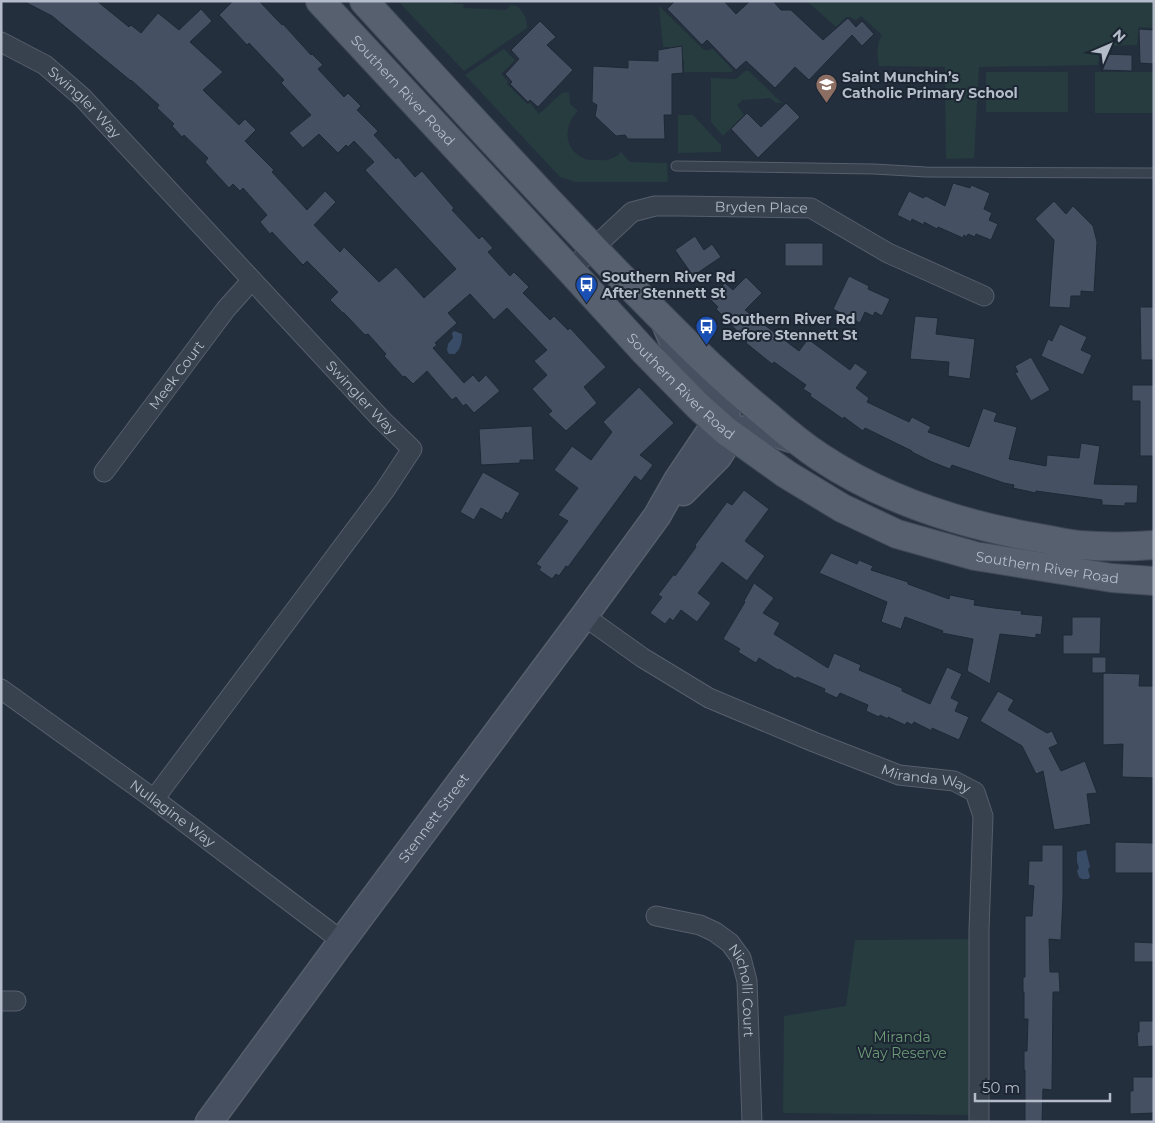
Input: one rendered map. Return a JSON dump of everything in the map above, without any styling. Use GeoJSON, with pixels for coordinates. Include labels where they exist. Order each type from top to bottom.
{"type":"FeatureCollection","features":[{"type":"Feature","properties":{"kind":"main road","name":"Southern River Road"},"geometry":{"type":"LineString","coordinates":[[320,1],[699,407],[726,431],[786,474],[842,508],[897,534],[975,556],[1112,578],[1154,581]]}},
{"type":"Feature","properties":{"kind":"main road","name":"Southern River Road"},"geometry":{"type":"LineString","coordinates":[[364,1],[593,248],[665,322],[726,380],[798,441],[837,467],[879,489],[960,520],[1008,532],[1077,545],[1154,545]]}},
{"type":"Feature","properties":{"kind":"street","name":"Swingler Way"},"geometry":{"type":"LineString","coordinates":[[1,42],[45,65],[82,97],[412,449],[379,498],[154,799]]}},
{"type":"Feature","properties":{"kind":"street","name":"Bryden Place"},"geometry":{"type":"LineString","coordinates":[[570,270],[632,212],[655,206],[811,208],[888,253],[984,296]]}},
{"type":"Feature","properties":{"kind":"street","name":"Meek Court"},"geometry":{"type":"LineString","coordinates":[[104,472],[226,309],[252,280]]}},
{"type":"Feature","properties":{"kind":"street","name":"Stennett Street"},"geometry":{"type":"LineString","coordinates":[[210,1122],[657,516],[718,457],[725,446],[727,418],[725,409],[714,392],[681,360],[665,322]]}},
{"type":"Feature","properties":{"kind":"street"},"geometry":{"type":"LineString","coordinates":[[726,431],[762,429],[798,441]]}},
{"type":"Feature","properties":{"kind":"street","name":"Miranda Way"},"geometry":{"type":"LineString","coordinates":[[584,616],[643,658],[709,698],[899,775],[954,781],[975,792],[983,816],[979,930],[979,1122]]}},
{"type":"Feature","properties":{"kind":"street","name":"Nullagine Way"},"geometry":{"type":"LineString","coordinates":[[3,695],[154,799],[342,941]]}},
{"type":"Feature","properties":{"kind":"street","name":"Nicholli Court"},"geometry":{"type":"LineString","coordinates":[[656,916],[707,928],[730,943],[741,958],[747,981],[752,1122]]}},
{"type":"Feature","properties":{"kind":"lane"},"geometry":{"type":"LineString","coordinates":[[676,166],[874,169],[926,172],[1154,173]]}},
{"type":"Feature","properties":{"kind":"green space"},"geometry":{"type":"Polygon","coordinates":[[[398,1],[453,1],[453,4],[463,4],[464,8],[506,10],[511,5],[517,6],[525,16],[527,28],[464,71],[398,1]]]}},
{"type":"Feature","properties":{"kind":"green space"},"geometry":{"type":"Polygon","coordinates":[[[811,1],[1154,1],[1154,28],[1139,27],[1137,45],[1111,46],[1106,48],[1107,53],[1099,54],[1098,65],[979,67],[974,158],[946,159],[945,67],[879,66],[878,50],[882,35],[861,16],[856,20],[846,17],[836,27],[809,3],[811,1]]]}},
{"type":"Feature","properties":{"kind":"green space"},"geometry":{"type":"Polygon","coordinates":[[[659,6],[704,50],[712,48],[733,70],[731,72],[684,72],[684,61],[670,47],[663,47],[659,6]]]}},
{"type":"Feature","properties":{"kind":"green space"},"geometry":{"type":"Polygon","coordinates":[[[504,49],[515,60],[501,74],[508,81],[507,84],[527,104],[530,103],[539,114],[562,93],[569,92],[570,104],[578,111],[573,116],[568,129],[568,141],[575,153],[587,159],[603,160],[615,157],[621,152],[630,162],[667,163],[668,182],[576,182],[560,177],[465,75],[504,49]]]}},
{"type":"Feature","properties":{"kind":"green space"},"geometry":{"type":"Polygon","coordinates":[[[745,71],[749,71],[782,103],[776,103],[770,98],[743,100],[737,105],[744,115],[723,136],[711,122],[711,78],[736,79],[745,71]]]}},
{"type":"Feature","properties":{"kind":"green space"},"geometry":{"type":"Polygon","coordinates":[[[986,72],[1068,72],[1068,112],[986,112],[986,72]]]}},
{"type":"Feature","properties":{"kind":"green space"},"geometry":{"type":"Polygon","coordinates":[[[1095,72],[1154,72],[1154,113],[1095,113],[1095,72]]]}},
{"type":"Feature","properties":{"kind":"green space"},"geometry":{"type":"Polygon","coordinates":[[[678,115],[693,115],[721,145],[721,152],[678,153],[678,115]]]}},
{"type":"Feature","properties":{"kind":"green space","name":"Miranda Way Reserve"},"geometry":{"type":"Polygon","coordinates":[[[972,939],[969,1115],[783,1113],[784,1016],[846,1006],[855,940],[972,939]]]}},
{"type":"Feature","properties":{"kind":"water"},"geometry":{"type":"Polygon","coordinates":[[[454,331],[462,334],[461,342],[455,354],[449,354],[447,350],[448,344],[453,338],[452,333],[454,331]]]}},
{"type":"Feature","properties":{"kind":"water"},"geometry":{"type":"Polygon","coordinates":[[[1086,850],[1090,877],[1082,879],[1077,871],[1079,868],[1077,852],[1086,850]]]}},
{"type":"Feature","properties":{"kind":"building"},"geometry":{"type":"Polygon","coordinates":[[[23,1],[97,1],[129,27],[131,25],[141,33],[158,13],[179,30],[201,9],[212,21],[190,42],[223,72],[203,90],[239,125],[245,119],[256,130],[245,141],[274,170],[272,172],[307,210],[325,191],[336,202],[314,225],[340,252],[344,247],[379,282],[396,267],[424,298],[456,269],[365,170],[374,162],[354,141],[348,147],[346,145],[338,153],[319,134],[303,148],[289,133],[311,115],[281,83],[284,80],[219,15],[233,1],[259,1],[323,65],[318,69],[344,97],[348,93],[361,106],[357,110],[378,131],[374,135],[396,159],[398,157],[415,177],[422,171],[454,208],[452,210],[479,239],[482,236],[493,248],[488,252],[510,276],[514,272],[529,287],[523,293],[550,320],[554,316],[568,330],[570,328],[606,367],[584,387],[597,403],[566,431],[548,414],[552,411],[532,389],[547,375],[534,361],[547,350],[507,308],[494,320],[470,294],[448,313],[457,323],[435,343],[437,345],[433,348],[464,383],[473,375],[479,382],[486,375],[500,391],[474,413],[466,404],[463,406],[456,397],[452,400],[427,371],[413,384],[405,376],[403,377],[368,334],[365,335],[330,300],[338,292],[307,261],[303,265],[272,232],[270,234],[260,222],[267,215],[243,188],[240,191],[233,184],[229,188],[205,162],[208,158],[184,135],[182,137],[172,126],[174,124],[157,108],[159,105],[131,80],[52,16],[23,1]]]}},
{"type":"Feature","properties":{"kind":"building"},"geometry":{"type":"Polygon","coordinates":[[[675,1],[724,1],[736,14],[750,1],[773,1],[781,10],[791,10],[823,40],[848,18],[856,27],[862,21],[874,34],[862,46],[852,35],[809,80],[795,67],[775,88],[746,61],[736,70],[707,40],[702,45],[667,9],[675,1]]]}},
{"type":"Feature","properties":{"kind":"building"},"geometry":{"type":"Polygon","coordinates":[[[540,21],[556,37],[547,45],[573,70],[538,107],[530,100],[528,102],[510,84],[512,82],[505,74],[519,59],[511,50],[540,21]]]}},
{"type":"Feature","properties":{"kind":"building"},"geometry":{"type":"Polygon","coordinates":[[[1139,29],[1154,30],[1154,64],[1140,63],[1139,29]]]}},
{"type":"Feature","properties":{"kind":"building"},"geometry":{"type":"Polygon","coordinates":[[[682,46],[683,73],[672,74],[672,115],[664,115],[665,139],[628,139],[625,135],[616,136],[595,116],[597,105],[592,102],[593,66],[628,68],[628,60],[658,61],[658,50],[682,46]]]}},
{"type":"Feature","properties":{"kind":"building"},"geometry":{"type":"Polygon","coordinates":[[[1101,54],[1132,55],[1132,71],[1101,70],[1101,54]]]}},
{"type":"Feature","properties":{"kind":"building"},"geometry":{"type":"Polygon","coordinates":[[[786,103],[800,117],[758,158],[731,129],[747,113],[761,127],[786,103]]]}},
{"type":"Feature","properties":{"kind":"building"},"geometry":{"type":"Polygon","coordinates":[[[953,183],[970,188],[971,185],[990,193],[984,209],[992,213],[989,220],[998,224],[991,240],[976,234],[975,237],[968,234],[967,237],[964,235],[963,238],[938,227],[937,229],[924,222],[924,225],[912,219],[911,222],[897,215],[909,191],[923,198],[926,196],[945,206],[953,183]]]}},
{"type":"Feature","properties":{"kind":"building"},"geometry":{"type":"Polygon","coordinates":[[[1054,201],[1066,214],[1073,206],[1093,226],[1097,242],[1094,292],[1081,291],[1081,296],[1071,296],[1070,308],[1049,307],[1054,240],[1035,219],[1054,201]]]}},
{"type":"Feature","properties":{"kind":"building"},"geometry":{"type":"Polygon","coordinates":[[[695,236],[704,250],[712,244],[721,257],[693,276],[675,250],[695,236]]]}},
{"type":"Feature","properties":{"kind":"building"},"geometry":{"type":"Polygon","coordinates":[[[785,243],[823,243],[823,266],[785,266],[785,243]]]}},
{"type":"Feature","properties":{"kind":"building"},"geometry":{"type":"Polygon","coordinates":[[[849,276],[869,286],[868,289],[890,299],[882,316],[875,312],[873,316],[865,312],[860,323],[833,309],[849,276]]]}},
{"type":"Feature","properties":{"kind":"building"},"geometry":{"type":"Polygon","coordinates":[[[746,277],[762,293],[745,310],[799,351],[808,339],[850,370],[855,363],[868,372],[856,388],[869,398],[867,402],[909,422],[912,417],[931,427],[928,432],[969,447],[983,408],[997,413],[994,421],[1017,427],[1009,459],[1046,466],[1047,455],[1079,458],[1081,443],[1100,446],[1094,484],[1138,485],[1137,503],[1125,503],[1125,506],[1102,505],[1102,500],[1036,491],[1036,493],[1013,488],[1014,485],[952,465],[950,469],[932,462],[865,428],[863,431],[810,396],[811,394],[803,389],[806,385],[774,362],[772,364],[746,343],[747,341],[716,309],[718,307],[709,298],[725,283],[733,290],[746,277]]]}},
{"type":"Feature","properties":{"kind":"building"},"geometry":{"type":"Polygon","coordinates":[[[1140,307],[1154,307],[1154,360],[1141,360],[1140,307]]]}},
{"type":"Feature","properties":{"kind":"building"},"geometry":{"type":"Polygon","coordinates":[[[915,316],[938,318],[936,334],[975,339],[970,379],[948,376],[949,362],[910,359],[915,316]]]}},
{"type":"Feature","properties":{"kind":"building"},"geometry":{"type":"Polygon","coordinates":[[[1060,324],[1087,337],[1081,350],[1092,355],[1083,375],[1041,356],[1048,339],[1052,341],[1060,324]]]}},
{"type":"Feature","properties":{"kind":"building"},"geometry":{"type":"Polygon","coordinates":[[[1031,357],[1050,390],[1031,401],[1015,373],[1018,372],[1015,366],[1031,357]]]}},
{"type":"Feature","properties":{"kind":"building"},"geometry":{"type":"Polygon","coordinates":[[[1132,385],[1154,385],[1154,456],[1140,456],[1140,401],[1132,401],[1132,385]]]}},
{"type":"Feature","properties":{"kind":"building"},"geometry":{"type":"Polygon","coordinates":[[[639,387],[674,423],[640,455],[653,465],[641,481],[635,476],[568,567],[566,566],[559,576],[556,574],[552,579],[539,570],[541,567],[536,564],[568,521],[558,515],[578,488],[554,470],[572,446],[591,460],[612,432],[603,422],[639,387]]]}},
{"type":"Feature","properties":{"kind":"building"},"geometry":{"type":"Polygon","coordinates":[[[532,426],[534,460],[520,460],[520,463],[481,465],[479,429],[532,426]]]}},
{"type":"Feature","properties":{"kind":"building"},"geometry":{"type":"Polygon","coordinates":[[[483,472],[520,493],[508,514],[506,512],[502,520],[481,508],[474,520],[460,512],[483,472]]]}},
{"type":"Feature","properties":{"kind":"building"},"geometry":{"type":"Polygon","coordinates":[[[744,490],[769,509],[745,541],[765,556],[747,581],[722,562],[698,593],[711,603],[697,622],[681,610],[673,621],[670,618],[665,624],[650,613],[662,597],[658,595],[674,574],[675,576],[727,502],[732,505],[744,490]]]}},
{"type":"Feature","properties":{"kind":"building"},"geometry":{"type":"Polygon","coordinates":[[[831,553],[857,564],[859,560],[873,566],[871,570],[908,582],[908,584],[949,599],[950,595],[975,600],[974,605],[1022,611],[1021,614],[1043,616],[1041,635],[1036,634],[1036,638],[1000,634],[990,684],[967,671],[973,639],[942,633],[943,631],[905,617],[901,629],[881,622],[887,602],[819,573],[831,553]]]}},
{"type":"Feature","properties":{"kind":"building"},"geometry":{"type":"Polygon","coordinates":[[[754,583],[774,598],[763,613],[780,623],[774,634],[828,668],[834,653],[861,665],[859,670],[902,688],[902,691],[930,704],[947,667],[962,674],[951,698],[959,702],[955,711],[969,717],[959,740],[932,728],[932,731],[914,722],[912,725],[907,722],[905,725],[888,717],[888,719],[880,715],[879,717],[866,711],[868,705],[840,693],[837,698],[824,692],[825,689],[797,677],[796,679],[759,658],[756,663],[738,652],[740,649],[723,639],[754,583]]]}},
{"type":"Feature","properties":{"kind":"building"},"geometry":{"type":"Polygon","coordinates":[[[1072,617],[1101,617],[1100,654],[1063,654],[1063,635],[1072,635],[1072,617]]]}},
{"type":"Feature","properties":{"kind":"building"},"geometry":{"type":"Polygon","coordinates":[[[1092,657],[1106,657],[1106,673],[1092,673],[1092,657]]]}},
{"type":"Feature","properties":{"kind":"building"},"geometry":{"type":"Polygon","coordinates":[[[1103,673],[1140,674],[1139,686],[1154,686],[1154,778],[1122,777],[1123,744],[1103,745],[1103,673]]]}},
{"type":"Feature","properties":{"kind":"building"},"geometry":{"type":"Polygon","coordinates":[[[998,691],[1014,700],[1008,710],[1047,733],[1052,731],[1058,744],[1049,748],[1061,771],[1085,761],[1097,793],[1087,794],[1091,824],[1054,830],[1043,771],[1036,774],[1022,746],[980,721],[998,691]]]}},
{"type":"Feature","properties":{"kind":"building"},"geometry":{"type":"Polygon","coordinates":[[[1115,842],[1154,843],[1154,873],[1115,873],[1115,842]]]}},
{"type":"Feature","properties":{"kind":"building"},"geometry":{"type":"Polygon","coordinates":[[[1042,845],[1063,845],[1061,940],[1049,939],[1050,972],[1059,972],[1060,992],[1053,992],[1052,1090],[1043,1089],[1042,1122],[1025,1122],[1024,1051],[1027,1051],[1028,1019],[1024,1019],[1023,992],[1023,977],[1025,977],[1025,916],[1032,916],[1034,886],[1028,885],[1029,861],[1042,861],[1042,845]]]}},
{"type":"Feature","properties":{"kind":"building"},"geometry":{"type":"Polygon","coordinates":[[[1134,942],[1154,943],[1154,962],[1134,962],[1134,942]]]}},
{"type":"Feature","properties":{"kind":"building"},"geometry":{"type":"Polygon","coordinates":[[[1139,1021],[1154,1021],[1154,1046],[1138,1047],[1137,1032],[1139,1032],[1139,1021]]]}},
{"type":"Feature","properties":{"kind":"building"},"geometry":{"type":"Polygon","coordinates":[[[1133,1077],[1154,1077],[1154,1113],[1130,1114],[1130,1091],[1133,1091],[1133,1077]]]}},
{"type":"Feature","properties":{"kind":"place","name":"Saint Munchin’s Catholic Primary School"},"geometry":{"type":"Point","coordinates":[826,104]}},
{"type":"Feature","properties":{"kind":"place","name":"Southern River Rd After Stennett St"},"geometry":{"type":"Point","coordinates":[586,304]}},
{"type":"Feature","properties":{"kind":"place","name":"Southern River Rd Before Stennett St"},"geometry":{"type":"Point","coordinates":[706,346]}}]}
